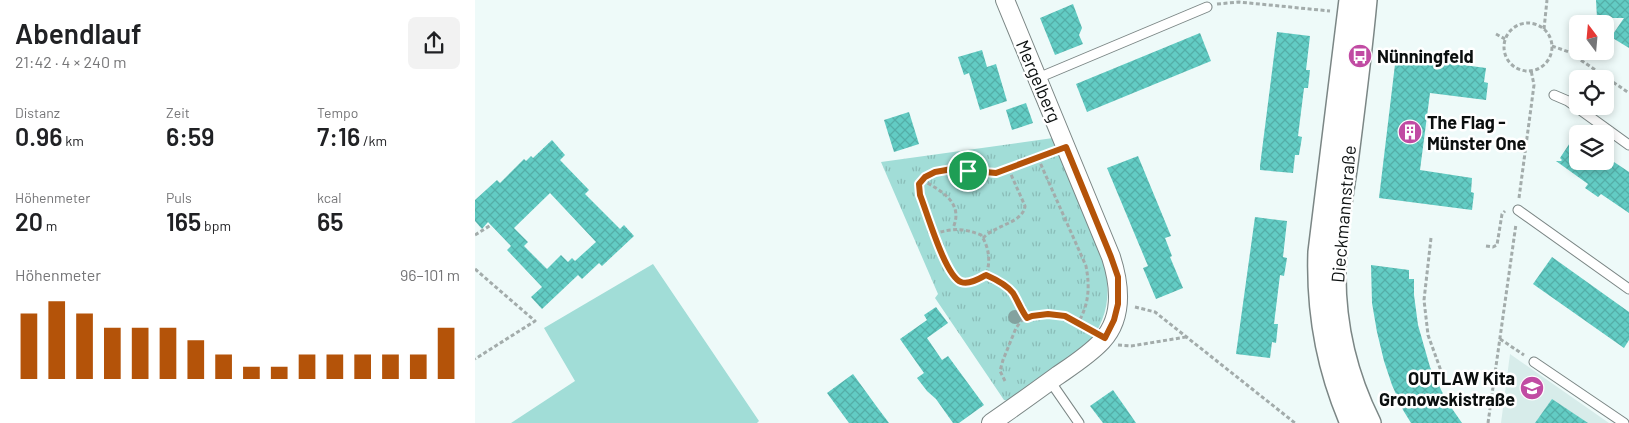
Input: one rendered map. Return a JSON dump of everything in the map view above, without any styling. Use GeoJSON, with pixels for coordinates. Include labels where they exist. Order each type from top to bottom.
{"type":"FeatureCollection","features":[{"type":"Feature","properties":{"kind":"street","name":"Mergelberg"},"geometry":{"type":"LineString","coordinates":[[991,423],[1083,358],[1105,338],[1114,320],[1119,290],[1116,270],[1005,0]]}},
{"type":"Feature","properties":{"kind":"street","name":"Dieckmannstraße"},"geometry":{"type":"LineString","coordinates":[[1366,0],[1361,56],[1338,226],[1335,300],[1342,343],[1353,383],[1370,423]]}},
{"type":"Feature","properties":{"kind":"street","name":"Dieckmannstraße"},"geometry":{"type":"LineString","coordinates":[[1342,6],[1319,252],[1318,283],[1320,312],[1327,355],[1351,423]]}},
{"type":"Feature","properties":{"kind":"lane"},"geometry":{"type":"LineString","coordinates":[[1038,78],[1207,7]]}},
{"type":"Feature","properties":{"kind":"lane"},"geometry":{"type":"LineString","coordinates":[[1554,96],[1568,102],[1629,145]]}},
{"type":"Feature","properties":{"kind":"lane"},"geometry":{"type":"LineString","coordinates":[[1518,210],[1629,289]]}},
{"type":"Feature","properties":{"kind":"lane"},"geometry":{"type":"LineString","coordinates":[[1534,362],[1624,423]]}},
{"type":"Feature","properties":{"kind":"lane"},"geometry":{"type":"LineString","coordinates":[[1050,381],[1079,423]]}},
{"type":"Feature","properties":{"kind":"path"},"geometry":{"type":"LineString","coordinates":[[1544,29],[1547,0]]}},
{"type":"Feature","properties":{"kind":"path"},"geometry":{"type":"LineString","coordinates":[[1207,7],[1227,2],[1342,6]]}},
{"type":"Feature","properties":{"kind":"path"},"geometry":{"type":"LineString","coordinates":[[1522,24],[1537,25],[1544,29],[1552,46],[1548,59],[1538,68],[1531,70],[1515,68],[1505,55],[1505,39],[1515,27],[1522,24]]}},
{"type":"Feature","properties":{"kind":"path"},"geometry":{"type":"LineString","coordinates":[[1496,34],[1505,39]]}},
{"type":"Feature","properties":{"kind":"path"},"geometry":{"type":"LineString","coordinates":[[1552,46],[1569,52],[1629,94]]}},
{"type":"Feature","properties":{"kind":"path"},"geometry":{"type":"LineString","coordinates":[[1488,423],[1534,86],[1531,70]]}},
{"type":"Feature","properties":{"kind":"path"},"geometry":{"type":"LineString","coordinates":[[935,234],[959,228],[981,235],[986,243],[989,256],[989,268],[986,275],[971,282],[962,282],[955,278],[949,270],[944,260],[920,195],[919,184],[925,177],[935,172],[952,169],[996,173],[1009,170],[1066,147]]}},
{"type":"Feature","properties":{"kind":"path"},"geometry":{"type":"LineString","coordinates":[[1038,158],[1086,266],[1089,282],[1089,299],[1078,323]]}},
{"type":"Feature","properties":{"kind":"path"},"geometry":{"type":"LineString","coordinates":[[983,238],[987,234],[1019,218],[1024,213],[1025,206],[1009,170]]}},
{"type":"Feature","properties":{"kind":"path"},"geometry":{"type":"LineString","coordinates":[[922,180],[944,194],[952,202],[956,210],[957,220],[953,228]]}},
{"type":"Feature","properties":{"kind":"path"},"geometry":{"type":"LineString","coordinates":[[1486,246],[1493,247],[1497,245],[1504,213],[1509,210],[1518,210]]}},
{"type":"Feature","properties":{"kind":"path"},"geometry":{"type":"LineString","coordinates":[[475,235],[491,225]]}},
{"type":"Feature","properties":{"kind":"path"},"geometry":{"type":"LineString","coordinates":[[1431,238],[1424,300],[1428,335],[1445,382]]}},
{"type":"Feature","properties":{"kind":"path"},"geometry":{"type":"LineString","coordinates":[[475,269],[535,322],[475,359]]}},
{"type":"Feature","properties":{"kind":"path"},"geometry":{"type":"LineString","coordinates":[[986,275],[1003,284],[1012,293],[1021,311],[1027,318]]}},
{"type":"Feature","properties":{"kind":"path"},"geometry":{"type":"LineString","coordinates":[[1118,304],[1155,312],[1295,423]]}},
{"type":"Feature","properties":{"kind":"path"},"geometry":{"type":"LineString","coordinates":[[1005,381],[1000,371],[1003,360],[1016,328],[1022,320],[1032,316],[1048,314],[1065,316],[1105,338]]}},
{"type":"Feature","properties":{"kind":"path"},"geometry":{"type":"LineString","coordinates":[[1120,346],[1186,337]]}},
{"type":"Feature","properties":{"kind":"path"},"geometry":{"type":"LineString","coordinates":[[1500,339],[1534,362]]}},
{"type":"Feature","properties":{"kind":"shaded area","name":"OUTLAW Kita Gronowskistraße"},"geometry":{"type":"Polygon","coordinates":[[[1510,354],[1609,423],[1501,423],[1510,354]]]}},
{"type":"Feature","properties":{"kind":"green space"},"geometry":{"type":"Polygon","coordinates":[[[1053,138],[1103,258],[1108,294],[1106,306],[1099,327],[1081,350],[1010,401],[1004,400],[935,298],[938,294],[881,162],[1053,138]]]}},
{"type":"Feature","properties":{"kind":"green space"},"geometry":{"type":"Polygon","coordinates":[[[653,264],[759,421],[757,423],[511,423],[575,381],[544,328],[653,264]]]}},
{"type":"Feature","properties":{"kind":"building"},"geometry":{"type":"Polygon","coordinates":[[[1596,0],[1629,0],[1629,48],[1614,39],[1614,33],[1624,18],[1614,18],[1614,15],[1597,15],[1596,0]]]}},
{"type":"Feature","properties":{"kind":"building"},"geometry":{"type":"Polygon","coordinates":[[[1073,4],[1082,28],[1079,35],[1083,44],[1055,55],[1040,18],[1073,4]]]}},
{"type":"Feature","properties":{"kind":"building"},"geometry":{"type":"Polygon","coordinates":[[[1277,32],[1310,36],[1306,70],[1310,70],[1308,88],[1304,88],[1298,136],[1302,137],[1299,155],[1295,155],[1293,173],[1260,170],[1277,32]]]}},
{"type":"Feature","properties":{"kind":"building"},"geometry":{"type":"Polygon","coordinates":[[[1200,33],[1211,61],[1087,112],[1076,84],[1200,33]]]}},
{"type":"Feature","properties":{"kind":"building"},"geometry":{"type":"Polygon","coordinates":[[[982,50],[987,67],[996,64],[1007,101],[980,110],[969,73],[964,75],[958,57],[982,50]]]}},
{"type":"Feature","properties":{"kind":"building","name":"The Flag - Münster One"},"geometry":{"type":"Polygon","coordinates":[[[1396,56],[1486,68],[1484,82],[1488,83],[1486,100],[1430,93],[1420,170],[1472,178],[1471,192],[1474,193],[1472,210],[1379,198],[1396,56]]]}},
{"type":"Feature","properties":{"kind":"building"},"geometry":{"type":"Polygon","coordinates":[[[1026,103],[1033,123],[1012,130],[1006,110],[1026,103]]]}},
{"type":"Feature","properties":{"kind":"building"},"geometry":{"type":"Polygon","coordinates":[[[909,112],[919,144],[894,152],[884,120],[909,112]]]}},
{"type":"Feature","properties":{"kind":"building"},"geometry":{"type":"Polygon","coordinates":[[[552,140],[565,155],[560,160],[589,190],[585,194],[620,229],[624,225],[634,236],[602,266],[599,263],[582,279],[578,275],[542,309],[531,297],[542,287],[507,250],[511,246],[488,222],[482,229],[475,221],[475,200],[497,180],[500,183],[524,159],[526,161],[531,156],[533,158],[552,140]],[[550,193],[514,228],[528,242],[524,246],[547,269],[561,255],[568,262],[572,258],[575,261],[596,242],[550,193]]]}},
{"type":"Feature","properties":{"kind":"building"},"geometry":{"type":"Polygon","coordinates":[[[1569,144],[1569,170],[1614,170],[1614,162],[1629,172],[1629,213],[1601,194],[1598,197],[1585,188],[1588,184],[1556,161],[1561,161],[1560,158],[1569,144]]]}},
{"type":"Feature","properties":{"kind":"building"},"geometry":{"type":"Polygon","coordinates":[[[1138,156],[1171,236],[1165,238],[1172,256],[1170,257],[1183,288],[1156,299],[1143,268],[1148,266],[1107,168],[1138,156]]]}},
{"type":"Feature","properties":{"kind":"building"},"geometry":{"type":"Polygon","coordinates":[[[1255,217],[1287,221],[1283,257],[1287,258],[1284,276],[1280,275],[1274,324],[1278,324],[1276,343],[1272,342],[1270,358],[1236,354],[1255,217]]]}},
{"type":"Feature","properties":{"kind":"building"},"geometry":{"type":"Polygon","coordinates":[[[1552,257],[1629,312],[1629,340],[1624,348],[1533,284],[1552,257]]]}},
{"type":"Feature","properties":{"kind":"building"},"geometry":{"type":"Polygon","coordinates":[[[1371,265],[1409,270],[1409,279],[1414,279],[1418,325],[1430,367],[1446,400],[1462,423],[1411,423],[1403,410],[1384,361],[1377,332],[1372,303],[1371,265]]]}},
{"type":"Feature","properties":{"kind":"building"},"geometry":{"type":"Polygon","coordinates":[[[936,307],[948,323],[927,338],[942,360],[948,356],[984,405],[959,423],[953,423],[936,399],[917,378],[924,373],[900,339],[927,320],[924,315],[936,307]]]}},
{"type":"Feature","properties":{"kind":"building"},"geometry":{"type":"Polygon","coordinates":[[[853,374],[889,423],[849,423],[827,393],[853,374]]]}},
{"type":"Feature","properties":{"kind":"building"},"geometry":{"type":"Polygon","coordinates":[[[1113,390],[1136,423],[1103,423],[1090,406],[1113,390]]]}},
{"type":"Feature","properties":{"kind":"building","name":"OUTLAW Kita Gronowskistraße"},"geometry":{"type":"Polygon","coordinates":[[[1552,399],[1588,423],[1535,423],[1552,399]]]}},
{"type":"Feature","properties":{"kind":"place","name":"Nünningfeld"},"geometry":{"type":"Point","coordinates":[1360,56]}},
{"type":"Feature","properties":{"kind":"place","name":"The Flag - Münster One"},"geometry":{"type":"Point","coordinates":[1410,132]}},
{"type":"Feature","properties":{"kind":"place","name":"OUTLAW Kita Gronowskistraße"},"geometry":{"type":"Point","coordinates":[1532,388]}},
{"type":"Feature","properties":{"kind":"route"},"geometry":{"type":"LineString","coordinates":[[1066,147],[1118,277],[1118,304],[1114,320],[1105,338],[1065,316],[1048,314],[1027,318],[1021,311],[1012,293],[1003,284],[986,275],[971,282],[962,282],[955,278],[944,260],[920,195],[919,184],[925,177],[935,172],[952,169],[968,171],[996,173],[1006,171],[1066,147]]}}]}
